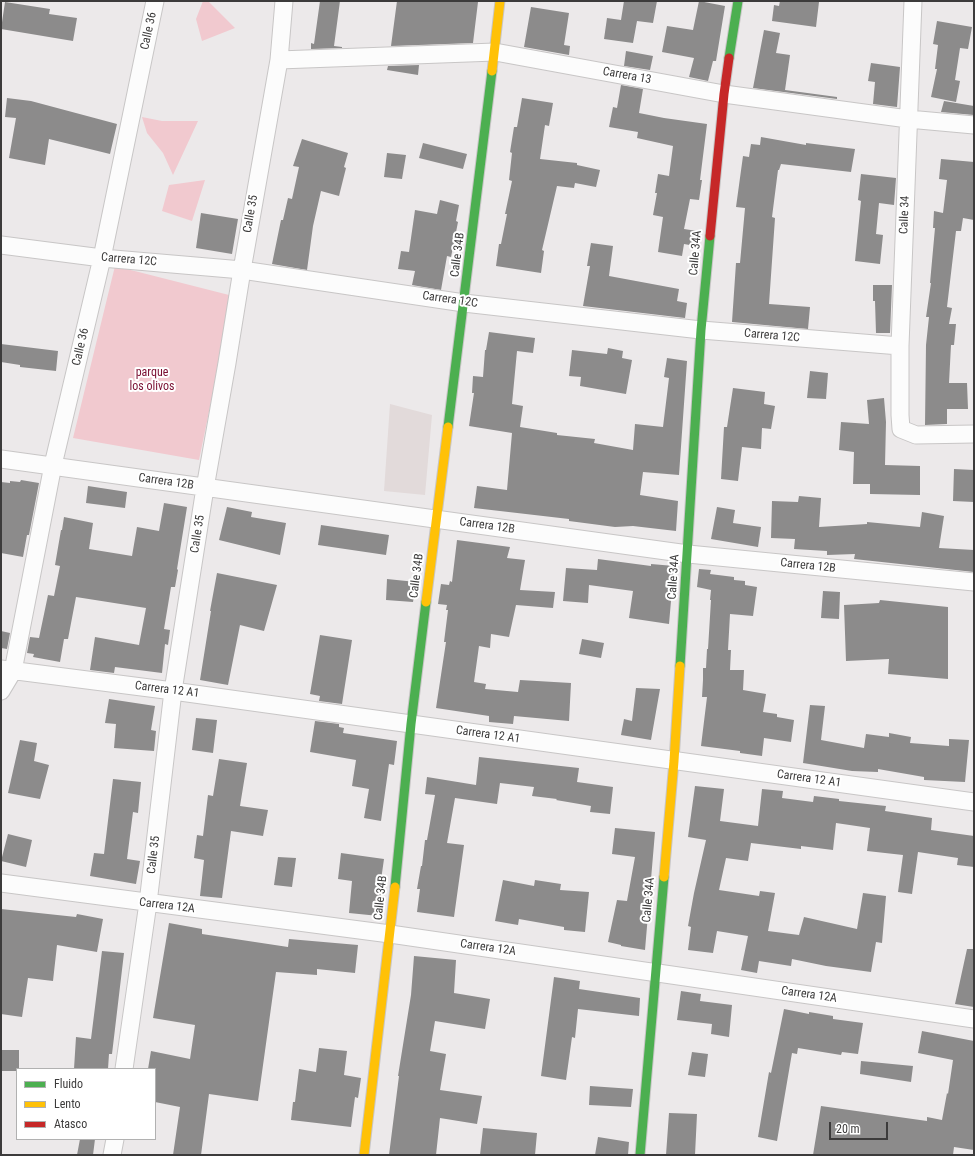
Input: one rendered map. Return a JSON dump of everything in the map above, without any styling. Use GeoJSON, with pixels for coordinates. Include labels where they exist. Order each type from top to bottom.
{"type":"FeatureCollection","features":[{"type":"Feature","properties":{"kind":"street","name":"Calle 36"},"geometry":{"type":"LineString","coordinates":[[1,691],[102,258],[155,1]]}},
{"type":"Feature","properties":{"kind":"street","name":"Calle 35"},"geometry":{"type":"LineString","coordinates":[[124,1068],[148,903],[173,691],[205,488],[279,60],[284,1]]}},
{"type":"Feature","properties":{"kind":"street","name":"Calle 34B"},"geometry":{"type":"LineString","coordinates":[[364,1155],[390,934],[411,724],[495,52],[500,1]]}},
{"type":"Feature","properties":{"kind":"street","name":"Calle 34A"},"geometry":{"type":"LineString","coordinates":[[640,1155],[674,761],[701,330],[724,94],[738,1]]}},
{"type":"Feature","properties":{"kind":"street","name":"Calle 34"},"geometry":{"type":"LineString","coordinates":[[913,1],[900,346],[900,415],[902,428],[916,435],[974,434]]}},
{"type":"Feature","properties":{"kind":"street","name":"Carrera 13"},"geometry":{"type":"LineString","coordinates":[[279,60],[495,52],[724,94],[908,119],[974,125]]}},
{"type":"Feature","properties":{"kind":"street","name":"Carrera 12C"},"geometry":{"type":"LineString","coordinates":[[1,245],[102,258],[242,270],[464,303],[701,330],[900,346]]}},
{"type":"Feature","properties":{"kind":"street","name":"Carrera 12B"},"geometry":{"type":"LineString","coordinates":[[1,459],[688,554],[974,582]]}},
{"type":"Feature","properties":{"kind":"street","name":"Carrera 12 A1"},"geometry":{"type":"LineString","coordinates":[[7,670],[173,691],[974,802]]}},
{"type":"Feature","properties":{"kind":"street","name":"Carrera 12A"},"geometry":{"type":"LineString","coordinates":[[1,884],[390,934],[974,1019]]}},
{"type":"Feature","properties":{"kind":"street"},"geometry":{"type":"LineString","coordinates":[[112,1155],[114,1140]]}},
{"type":"Feature","properties":{"kind":"shaded area"},"geometry":{"type":"Polygon","coordinates":[[[390,404],[432,415],[425,495],[384,491],[390,404]]]}},
{"type":"Feature","properties":{"kind":"green space"},"geometry":{"type":"Polygon","coordinates":[[[203,1],[208,1],[235,28],[202,41],[196,19],[203,1]]]}},
{"type":"Feature","properties":{"kind":"green space"},"geometry":{"type":"Polygon","coordinates":[[[142,117],[162,121],[198,121],[173,175],[163,153],[147,133],[142,117]]]}},
{"type":"Feature","properties":{"kind":"green space"},"geometry":{"type":"Polygon","coordinates":[[[205,180],[192,221],[162,211],[169,185],[205,180]]]}},
{"type":"Feature","properties":{"kind":"green space","name":"parque los olivos"},"geometry":{"type":"Polygon","coordinates":[[[115,266],[233,296],[199,460],[73,438],[115,266]]]}},
{"type":"Feature","properties":{"kind":"building"},"geometry":{"type":"Polygon","coordinates":[[[320,1],[340,1],[334,46],[342,48],[311,49],[311,43],[314,44],[320,1]]]}},
{"type":"Feature","properties":{"kind":"building"},"geometry":{"type":"Polygon","coordinates":[[[397,1],[478,2],[473,43],[391,46],[397,1]]]}},
{"type":"Feature","properties":{"kind":"building"},"geometry":{"type":"Polygon","coordinates":[[[624,1],[657,1],[653,23],[637,21],[633,43],[604,39],[607,18],[621,20],[624,1]]]}},
{"type":"Feature","properties":{"kind":"building"},"geometry":{"type":"Polygon","coordinates":[[[699,1],[725,6],[716,61],[713,61],[708,81],[689,77],[694,58],[662,52],[667,26],[693,30],[699,1]]]}},
{"type":"Feature","properties":{"kind":"building"},"geometry":{"type":"Polygon","coordinates":[[[780,1],[819,2],[816,27],[772,21],[774,5],[779,6],[780,1]]]}},
{"type":"Feature","properties":{"kind":"building"},"geometry":{"type":"Polygon","coordinates":[[[5,2],[50,9],[49,14],[77,18],[73,41],[1,29],[5,2]]]}},
{"type":"Feature","properties":{"kind":"building"},"geometry":{"type":"Polygon","coordinates":[[[531,7],[569,13],[564,45],[570,46],[569,55],[524,47],[531,7]]]}},
{"type":"Feature","properties":{"kind":"building"},"geometry":{"type":"Polygon","coordinates":[[[937,21],[972,27],[968,49],[960,48],[955,80],[960,81],[956,102],[931,97],[937,69],[935,69],[938,45],[933,44],[937,21]]]}},
{"type":"Feature","properties":{"kind":"building"},"geometry":{"type":"Polygon","coordinates":[[[764,30],[780,33],[776,53],[790,55],[785,90],[837,97],[837,99],[753,88],[764,30]]]}},
{"type":"Feature","properties":{"kind":"building"},"geometry":{"type":"Polygon","coordinates":[[[626,51],[653,56],[650,70],[624,66],[626,51]]]}},
{"type":"Feature","properties":{"kind":"building"},"geometry":{"type":"Polygon","coordinates":[[[871,63],[900,67],[897,107],[873,104],[875,82],[868,81],[871,63]]]}},
{"type":"Feature","properties":{"kind":"building"},"geometry":{"type":"Polygon","coordinates":[[[419,65],[418,75],[387,70],[388,66],[419,65]]]}},
{"type":"Feature","properties":{"kind":"building"},"geometry":{"type":"Polygon","coordinates":[[[621,85],[643,89],[639,113],[707,124],[699,200],[690,199],[684,229],[697,231],[695,246],[684,244],[682,256],[658,252],[663,217],[653,215],[657,193],[655,193],[658,174],[669,176],[673,146],[637,138],[638,132],[609,127],[613,107],[617,108],[621,85]]]}},
{"type":"Feature","properties":{"kind":"building"},"geometry":{"type":"Polygon","coordinates":[[[7,98],[31,101],[117,124],[110,154],[49,139],[45,165],[9,158],[16,118],[5,117],[7,98]]]}},
{"type":"Feature","properties":{"kind":"building"},"geometry":{"type":"Polygon","coordinates":[[[522,98],[553,103],[549,126],[545,125],[540,159],[577,163],[577,165],[600,170],[596,187],[575,183],[574,188],[557,186],[542,250],[544,251],[541,273],[496,266],[512,181],[509,180],[512,153],[510,152],[514,127],[517,127],[522,98]]]}},
{"type":"Feature","properties":{"kind":"building"},"geometry":{"type":"Polygon","coordinates":[[[944,101],[974,106],[974,115],[941,112],[944,101]]]}},
{"type":"Feature","properties":{"kind":"building"},"geometry":{"type":"Polygon","coordinates":[[[761,137],[806,145],[806,143],[855,149],[851,172],[781,164],[778,170],[772,217],[775,218],[769,304],[810,307],[808,329],[732,322],[736,263],[740,263],[745,208],[736,207],[743,156],[749,157],[751,144],[760,145],[761,137]]]}},
{"type":"Feature","properties":{"kind":"building"},"geometry":{"type":"Polygon","coordinates":[[[302,139],[348,153],[339,196],[321,191],[313,226],[307,270],[272,264],[281,220],[283,220],[288,198],[292,199],[299,167],[293,166],[302,139]]]}},
{"type":"Feature","properties":{"kind":"building"},"geometry":{"type":"Polygon","coordinates":[[[423,143],[467,154],[463,169],[419,158],[423,143]]]}},
{"type":"Feature","properties":{"kind":"building"},"geometry":{"type":"Polygon","coordinates":[[[387,153],[406,155],[402,179],[384,177],[387,153]]]}},
{"type":"Feature","properties":{"kind":"building"},"geometry":{"type":"Polygon","coordinates":[[[941,159],[974,162],[974,220],[963,218],[961,231],[956,231],[947,307],[952,308],[949,324],[956,324],[954,345],[951,345],[949,383],[967,383],[968,409],[947,409],[947,424],[925,425],[926,345],[929,317],[926,317],[931,283],[935,228],[933,228],[934,211],[943,213],[947,180],[939,179],[941,159]]]}},
{"type":"Feature","properties":{"kind":"building"},"geometry":{"type":"Polygon","coordinates":[[[861,174],[896,178],[894,205],[879,203],[876,234],[883,235],[880,264],[855,261],[861,201],[858,200],[861,174]]]}},
{"type":"Feature","properties":{"kind":"building"},"geometry":{"type":"Polygon","coordinates":[[[440,200],[459,205],[456,221],[458,222],[451,257],[447,256],[441,290],[412,285],[415,271],[398,269],[401,251],[409,252],[415,210],[437,214],[440,200]]]}},
{"type":"Feature","properties":{"kind":"building"},"geometry":{"type":"Polygon","coordinates":[[[201,213],[238,219],[232,254],[196,248],[201,213]]]}},
{"type":"Feature","properties":{"kind":"building"},"geometry":{"type":"Polygon","coordinates":[[[591,243],[613,246],[609,276],[679,289],[677,301],[687,303],[685,318],[583,306],[590,266],[587,266],[591,243]]]}},
{"type":"Feature","properties":{"kind":"building"},"geometry":{"type":"Polygon","coordinates":[[[873,285],[892,285],[890,333],[876,333],[873,285]]]}},
{"type":"Feature","properties":{"kind":"building"},"geometry":{"type":"Polygon","coordinates":[[[489,332],[535,338],[533,353],[517,351],[512,404],[523,406],[520,427],[557,433],[557,435],[595,439],[594,443],[633,450],[635,424],[663,427],[669,378],[664,377],[667,358],[687,361],[679,475],[643,472],[640,495],[678,501],[676,531],[633,526],[615,527],[569,521],[569,519],[474,508],[477,486],[507,490],[512,433],[469,426],[474,393],[472,393],[473,376],[483,377],[485,350],[489,332]]]}},
{"type":"Feature","properties":{"kind":"building"},"geometry":{"type":"Polygon","coordinates":[[[1,344],[58,351],[56,371],[20,367],[20,365],[1,362],[1,344]]]}},
{"type":"Feature","properties":{"kind":"building"},"geometry":{"type":"Polygon","coordinates":[[[608,348],[623,351],[622,358],[632,360],[626,394],[580,386],[581,377],[569,376],[572,350],[607,354],[608,348]]]}},
{"type":"Feature","properties":{"kind":"building"},"geometry":{"type":"Polygon","coordinates":[[[810,371],[828,373],[826,399],[807,398],[810,371]]]}},
{"type":"Feature","properties":{"kind":"building"},"geometry":{"type":"Polygon","coordinates":[[[733,388],[765,392],[764,404],[775,406],[771,429],[762,428],[761,449],[742,447],[738,481],[721,479],[724,427],[727,427],[733,388]]]}},
{"type":"Feature","properties":{"kind":"building"},"geometry":{"type":"Polygon","coordinates":[[[884,398],[886,422],[885,465],[920,466],[920,495],[870,494],[870,484],[853,484],[854,452],[839,450],[841,422],[869,424],[867,400],[884,398]]]}},
{"type":"Feature","properties":{"kind":"building"},"geometry":{"type":"Polygon","coordinates":[[[954,469],[974,470],[974,502],[953,501],[954,469]]]}},
{"type":"Feature","properties":{"kind":"building"},"geometry":{"type":"Polygon","coordinates":[[[21,480],[39,483],[29,535],[27,535],[23,557],[1,553],[1,482],[20,482],[21,480]]]}},
{"type":"Feature","properties":{"kind":"building"},"geometry":{"type":"Polygon","coordinates":[[[88,486],[127,492],[125,508],[86,503],[88,486]]]}},
{"type":"Feature","properties":{"kind":"building"},"geometry":{"type":"Polygon","coordinates":[[[799,496],[821,498],[819,527],[867,524],[867,522],[920,527],[922,512],[944,516],[939,548],[974,550],[974,572],[854,559],[855,554],[827,555],[827,551],[794,549],[795,539],[771,538],[772,501],[798,502],[799,496]]]}},
{"type":"Feature","properties":{"kind":"building"},"geometry":{"type":"Polygon","coordinates":[[[164,503],[187,507],[175,587],[171,587],[164,629],[170,630],[168,645],[165,644],[162,673],[115,667],[114,673],[90,670],[95,637],[139,645],[146,608],[76,597],[68,639],[64,639],[60,662],[33,657],[34,654],[27,653],[30,637],[39,638],[48,595],[54,596],[60,566],[55,565],[64,517],[93,523],[89,549],[132,556],[137,527],[159,531],[164,503]]]}},
{"type":"Feature","properties":{"kind":"building"},"geometry":{"type":"Polygon","coordinates":[[[227,507],[252,512],[251,517],[286,523],[280,555],[219,540],[227,507]]]}},
{"type":"Feature","properties":{"kind":"building"},"geometry":{"type":"Polygon","coordinates":[[[717,507],[735,510],[733,523],[761,527],[758,547],[711,539],[717,507]]]}},
{"type":"Feature","properties":{"kind":"building"},"geometry":{"type":"Polygon","coordinates":[[[321,525],[389,535],[386,555],[318,545],[321,525]]]}},
{"type":"Feature","properties":{"kind":"building"},"geometry":{"type":"Polygon","coordinates":[[[457,540],[510,547],[507,558],[525,560],[520,590],[555,592],[553,608],[516,605],[509,637],[491,634],[490,648],[479,646],[474,682],[486,684],[485,689],[518,692],[520,680],[571,683],[569,721],[514,716],[513,724],[489,722],[489,716],[436,708],[446,642],[444,642],[448,610],[446,610],[447,605],[438,604],[441,584],[449,585],[450,581],[452,582],[457,540]]]}},
{"type":"Feature","properties":{"kind":"building"},"geometry":{"type":"Polygon","coordinates":[[[598,559],[651,566],[651,564],[674,566],[669,624],[629,618],[633,591],[589,585],[588,603],[563,601],[566,568],[597,570],[598,559]]]}},
{"type":"Feature","properties":{"kind":"building"},"geometry":{"type":"Polygon","coordinates":[[[699,569],[711,570],[710,574],[734,577],[734,580],[745,581],[745,585],[757,587],[753,616],[730,614],[728,650],[731,650],[730,670],[744,670],[743,690],[766,694],[763,712],[777,714],[777,717],[794,720],[791,742],[764,738],[762,756],[740,753],[740,751],[701,746],[707,697],[702,697],[703,668],[706,668],[708,649],[711,590],[697,587],[699,569]]]}},
{"type":"Feature","properties":{"kind":"building"},"geometry":{"type":"Polygon","coordinates":[[[217,573],[277,585],[264,631],[240,625],[228,685],[200,680],[217,573]]]}},
{"type":"Feature","properties":{"kind":"building"},"geometry":{"type":"Polygon","coordinates":[[[387,579],[416,582],[413,602],[386,600],[387,579]]]}},
{"type":"Feature","properties":{"kind":"building"},"geometry":{"type":"Polygon","coordinates":[[[823,591],[840,592],[839,619],[821,618],[823,591]]]}},
{"type":"Feature","properties":{"kind":"building"},"geometry":{"type":"Polygon","coordinates":[[[880,600],[948,607],[948,679],[888,674],[889,659],[846,661],[844,605],[879,603],[880,600]]]}},
{"type":"Feature","properties":{"kind":"building"},"geometry":{"type":"Polygon","coordinates":[[[1,631],[10,633],[7,649],[1,648],[1,631]]]}},
{"type":"Feature","properties":{"kind":"building"},"geometry":{"type":"Polygon","coordinates":[[[320,635],[352,640],[342,704],[319,701],[320,696],[310,694],[320,635]]]}},
{"type":"Feature","properties":{"kind":"building"},"geometry":{"type":"Polygon","coordinates":[[[582,639],[604,643],[601,658],[579,654],[582,639]]]}},
{"type":"Feature","properties":{"kind":"building"},"geometry":{"type":"Polygon","coordinates":[[[636,688],[660,689],[651,740],[621,735],[624,719],[632,721],[636,688]]]}},
{"type":"Feature","properties":{"kind":"building"},"geometry":{"type":"Polygon","coordinates":[[[109,699],[155,706],[151,730],[156,731],[154,751],[114,748],[116,724],[105,723],[109,699]]]}},
{"type":"Feature","properties":{"kind":"building"},"geometry":{"type":"Polygon","coordinates":[[[810,705],[825,706],[821,740],[864,748],[866,734],[889,737],[889,733],[911,737],[910,743],[949,746],[949,739],[969,740],[965,782],[924,780],[924,777],[878,769],[878,772],[852,771],[803,763],[810,705]]]}},
{"type":"Feature","properties":{"kind":"building"},"geometry":{"type":"Polygon","coordinates":[[[196,718],[217,720],[213,753],[192,750],[196,718]]]}},
{"type":"Feature","properties":{"kind":"building"},"geometry":{"type":"Polygon","coordinates":[[[315,721],[339,724],[339,727],[344,728],[343,733],[397,741],[394,765],[389,764],[381,821],[364,818],[369,789],[352,786],[356,760],[310,752],[315,721]]]}},
{"type":"Feature","properties":{"kind":"building"},"geometry":{"type":"Polygon","coordinates":[[[20,740],[37,743],[34,761],[49,765],[40,799],[8,793],[20,740]]]}},
{"type":"Feature","properties":{"kind":"building"},"geometry":{"type":"Polygon","coordinates":[[[479,757],[579,768],[577,782],[613,787],[610,814],[590,812],[591,806],[556,800],[557,799],[532,796],[534,787],[500,783],[497,804],[455,798],[447,843],[464,845],[454,917],[417,912],[420,889],[417,889],[422,866],[425,840],[427,840],[435,795],[425,794],[427,777],[476,785],[479,757]]]}},
{"type":"Feature","properties":{"kind":"building"},"geometry":{"type":"Polygon","coordinates":[[[219,759],[247,763],[240,806],[268,810],[263,836],[231,831],[222,898],[200,896],[204,860],[194,858],[197,835],[203,836],[208,795],[213,796],[219,759]]]}},
{"type":"Feature","properties":{"kind":"building"},"geometry":{"type":"Polygon","coordinates":[[[113,779],[141,782],[138,813],[133,812],[127,859],[140,861],[136,884],[90,876],[94,853],[104,854],[113,779]]]}},
{"type":"Feature","properties":{"kind":"building"},"geometry":{"type":"Polygon","coordinates":[[[695,786],[724,789],[720,821],[758,826],[762,789],[783,791],[782,798],[813,802],[814,796],[839,799],[839,801],[886,806],[885,811],[932,818],[931,830],[974,836],[974,867],[957,865],[958,858],[918,852],[912,894],[898,892],[903,855],[867,851],[870,828],[836,823],[833,850],[801,846],[801,849],[751,843],[748,861],[726,858],[719,890],[759,896],[760,891],[775,893],[768,931],[799,935],[804,917],[857,929],[863,893],[886,896],[882,943],[876,942],[871,972],[826,966],[792,959],[791,966],[759,961],[757,973],[741,970],[748,936],[717,931],[713,953],[688,950],[691,927],[688,926],[706,840],[688,837],[695,786]]]}},
{"type":"Feature","properties":{"kind":"building"},"geometry":{"type":"Polygon","coordinates":[[[615,828],[655,832],[645,950],[608,942],[617,900],[627,901],[635,857],[612,854],[615,828]]]}},
{"type":"Feature","properties":{"kind":"building"},"geometry":{"type":"Polygon","coordinates":[[[8,834],[32,840],[26,867],[1,861],[8,834]]]}},
{"type":"Feature","properties":{"kind":"building"},"geometry":{"type":"Polygon","coordinates":[[[341,853],[384,859],[379,894],[381,894],[379,916],[349,913],[352,881],[338,879],[341,853]]]}},
{"type":"Feature","properties":{"kind":"building"},"geometry":{"type":"Polygon","coordinates":[[[278,857],[296,858],[292,887],[274,885],[278,857]]]}},
{"type":"Feature","properties":{"kind":"building"},"geometry":{"type":"Polygon","coordinates":[[[503,880],[534,886],[535,880],[561,884],[560,890],[589,892],[585,932],[564,930],[564,927],[519,919],[518,925],[495,921],[503,880]]]}},
{"type":"Feature","properties":{"kind":"building"},"geometry":{"type":"Polygon","coordinates":[[[1,909],[76,917],[77,914],[103,919],[97,952],[57,945],[53,981],[28,978],[22,1017],[1,1014],[1,909]]]}},
{"type":"Feature","properties":{"kind":"building"},"geometry":{"type":"Polygon","coordinates":[[[169,923],[202,929],[202,934],[288,947],[289,939],[358,945],[355,973],[317,969],[317,975],[276,972],[258,1101],[209,1094],[201,1155],[173,1155],[180,1107],[156,1102],[156,1068],[148,1068],[151,1051],[190,1059],[195,1025],[153,1018],[169,923]]]}},
{"type":"Feature","properties":{"kind":"building"},"geometry":{"type":"Polygon","coordinates":[[[967,949],[974,949],[974,1007],[955,1004],[967,949]]]}},
{"type":"Feature","properties":{"kind":"building"},"geometry":{"type":"Polygon","coordinates":[[[102,951],[124,953],[112,1054],[109,1054],[108,1068],[74,1068],[76,1037],[91,1039],[102,951]]]}},
{"type":"Feature","properties":{"kind":"building"},"geometry":{"type":"Polygon","coordinates":[[[414,956],[456,960],[454,993],[490,999],[485,1029],[435,1021],[430,1051],[446,1054],[440,1090],[482,1096],[477,1124],[440,1118],[436,1155],[389,1155],[398,1076],[411,995],[414,956]]]}},
{"type":"Feature","properties":{"kind":"building"},"geometry":{"type":"Polygon","coordinates":[[[554,977],[580,981],[579,989],[640,998],[639,1016],[578,1009],[575,1038],[572,1037],[566,1080],[541,1076],[554,977]]]}},
{"type":"Feature","properties":{"kind":"building"},"geometry":{"type":"Polygon","coordinates":[[[681,991],[701,994],[700,1001],[732,1005],[729,1037],[711,1034],[712,1024],[677,1020],[681,991]]]}},
{"type":"Feature","properties":{"kind":"building"},"geometry":{"type":"Polygon","coordinates":[[[784,1009],[809,1014],[809,1012],[833,1016],[833,1019],[863,1023],[858,1054],[842,1052],[841,1055],[798,1048],[797,1054],[792,1053],[777,1141],[758,1137],[769,1072],[771,1073],[784,1009]]]}},
{"type":"Feature","properties":{"kind":"building"},"geometry":{"type":"Polygon","coordinates":[[[922,1031],[974,1041],[974,1150],[954,1147],[953,1155],[813,1155],[821,1106],[927,1121],[927,1117],[942,1120],[947,1093],[948,1094],[953,1060],[918,1053],[922,1031]]]}},
{"type":"Feature","properties":{"kind":"building"},"geometry":{"type":"Polygon","coordinates":[[[319,1048],[347,1051],[344,1075],[361,1078],[358,1098],[355,1097],[351,1127],[291,1120],[299,1069],[316,1072],[319,1048]]]}},
{"type":"Feature","properties":{"kind":"building"},"geometry":{"type":"Polygon","coordinates":[[[1,1050],[19,1050],[19,1068],[16,1068],[16,1071],[1,1071],[1,1050]]]}},
{"type":"Feature","properties":{"kind":"building"},"geometry":{"type":"Polygon","coordinates":[[[692,1052],[708,1054],[705,1077],[688,1075],[692,1052]]]}},
{"type":"Feature","properties":{"kind":"building"},"geometry":{"type":"Polygon","coordinates":[[[861,1061],[913,1066],[911,1082],[860,1074],[861,1061]]]}},
{"type":"Feature","properties":{"kind":"building"},"geometry":{"type":"Polygon","coordinates":[[[590,1086],[633,1089],[631,1107],[589,1105],[590,1086]]]}},
{"type":"Feature","properties":{"kind":"building"},"geometry":{"type":"Polygon","coordinates":[[[669,1113],[697,1114],[695,1155],[666,1155],[669,1113]]]}},
{"type":"Feature","properties":{"kind":"building"},"geometry":{"type":"Polygon","coordinates":[[[483,1128],[537,1133],[535,1155],[480,1155],[483,1128]]]}},
{"type":"Feature","properties":{"kind":"building"},"geometry":{"type":"Polygon","coordinates":[[[598,1137],[629,1142],[628,1155],[595,1155],[598,1137]]]}},
{"type":"Feature","properties":{"kind":"building"},"geometry":{"type":"Polygon","coordinates":[[[80,1140],[95,1140],[93,1155],[77,1155],[80,1140]]]}},
{"type":"Feature","properties":{"kind":"traffic: fast"},"geometry":{"type":"LineString","coordinates":[[729,58],[738,1]]}},
{"type":"Feature","properties":{"kind":"traffic: fast"},"geometry":{"type":"LineString","coordinates":[[448,427],[492,71]]}},
{"type":"Feature","properties":{"kind":"traffic: fast"},"geometry":{"type":"LineString","coordinates":[[680,666],[701,330],[710,236]]}},
{"type":"Feature","properties":{"kind":"traffic: fast"},"geometry":{"type":"LineString","coordinates":[[395,887],[411,724],[426,602]]}},
{"type":"Feature","properties":{"kind":"traffic: fast"},"geometry":{"type":"LineString","coordinates":[[640,1155],[664,877]]}},
{"type":"Feature","properties":{"kind":"traffic: slow"},"geometry":{"type":"LineString","coordinates":[[492,71],[500,1]]}},
{"type":"Feature","properties":{"kind":"traffic: slow"},"geometry":{"type":"LineString","coordinates":[[426,602],[448,427]]}},
{"type":"Feature","properties":{"kind":"traffic: slow"},"geometry":{"type":"LineString","coordinates":[[664,877],[674,761],[680,666]]}},
{"type":"Feature","properties":{"kind":"traffic: slow"},"geometry":{"type":"LineString","coordinates":[[364,1155],[395,887]]}},
{"type":"Feature","properties":{"kind":"traffic: jam"},"geometry":{"type":"LineString","coordinates":[[710,236],[729,58]]}}]}
